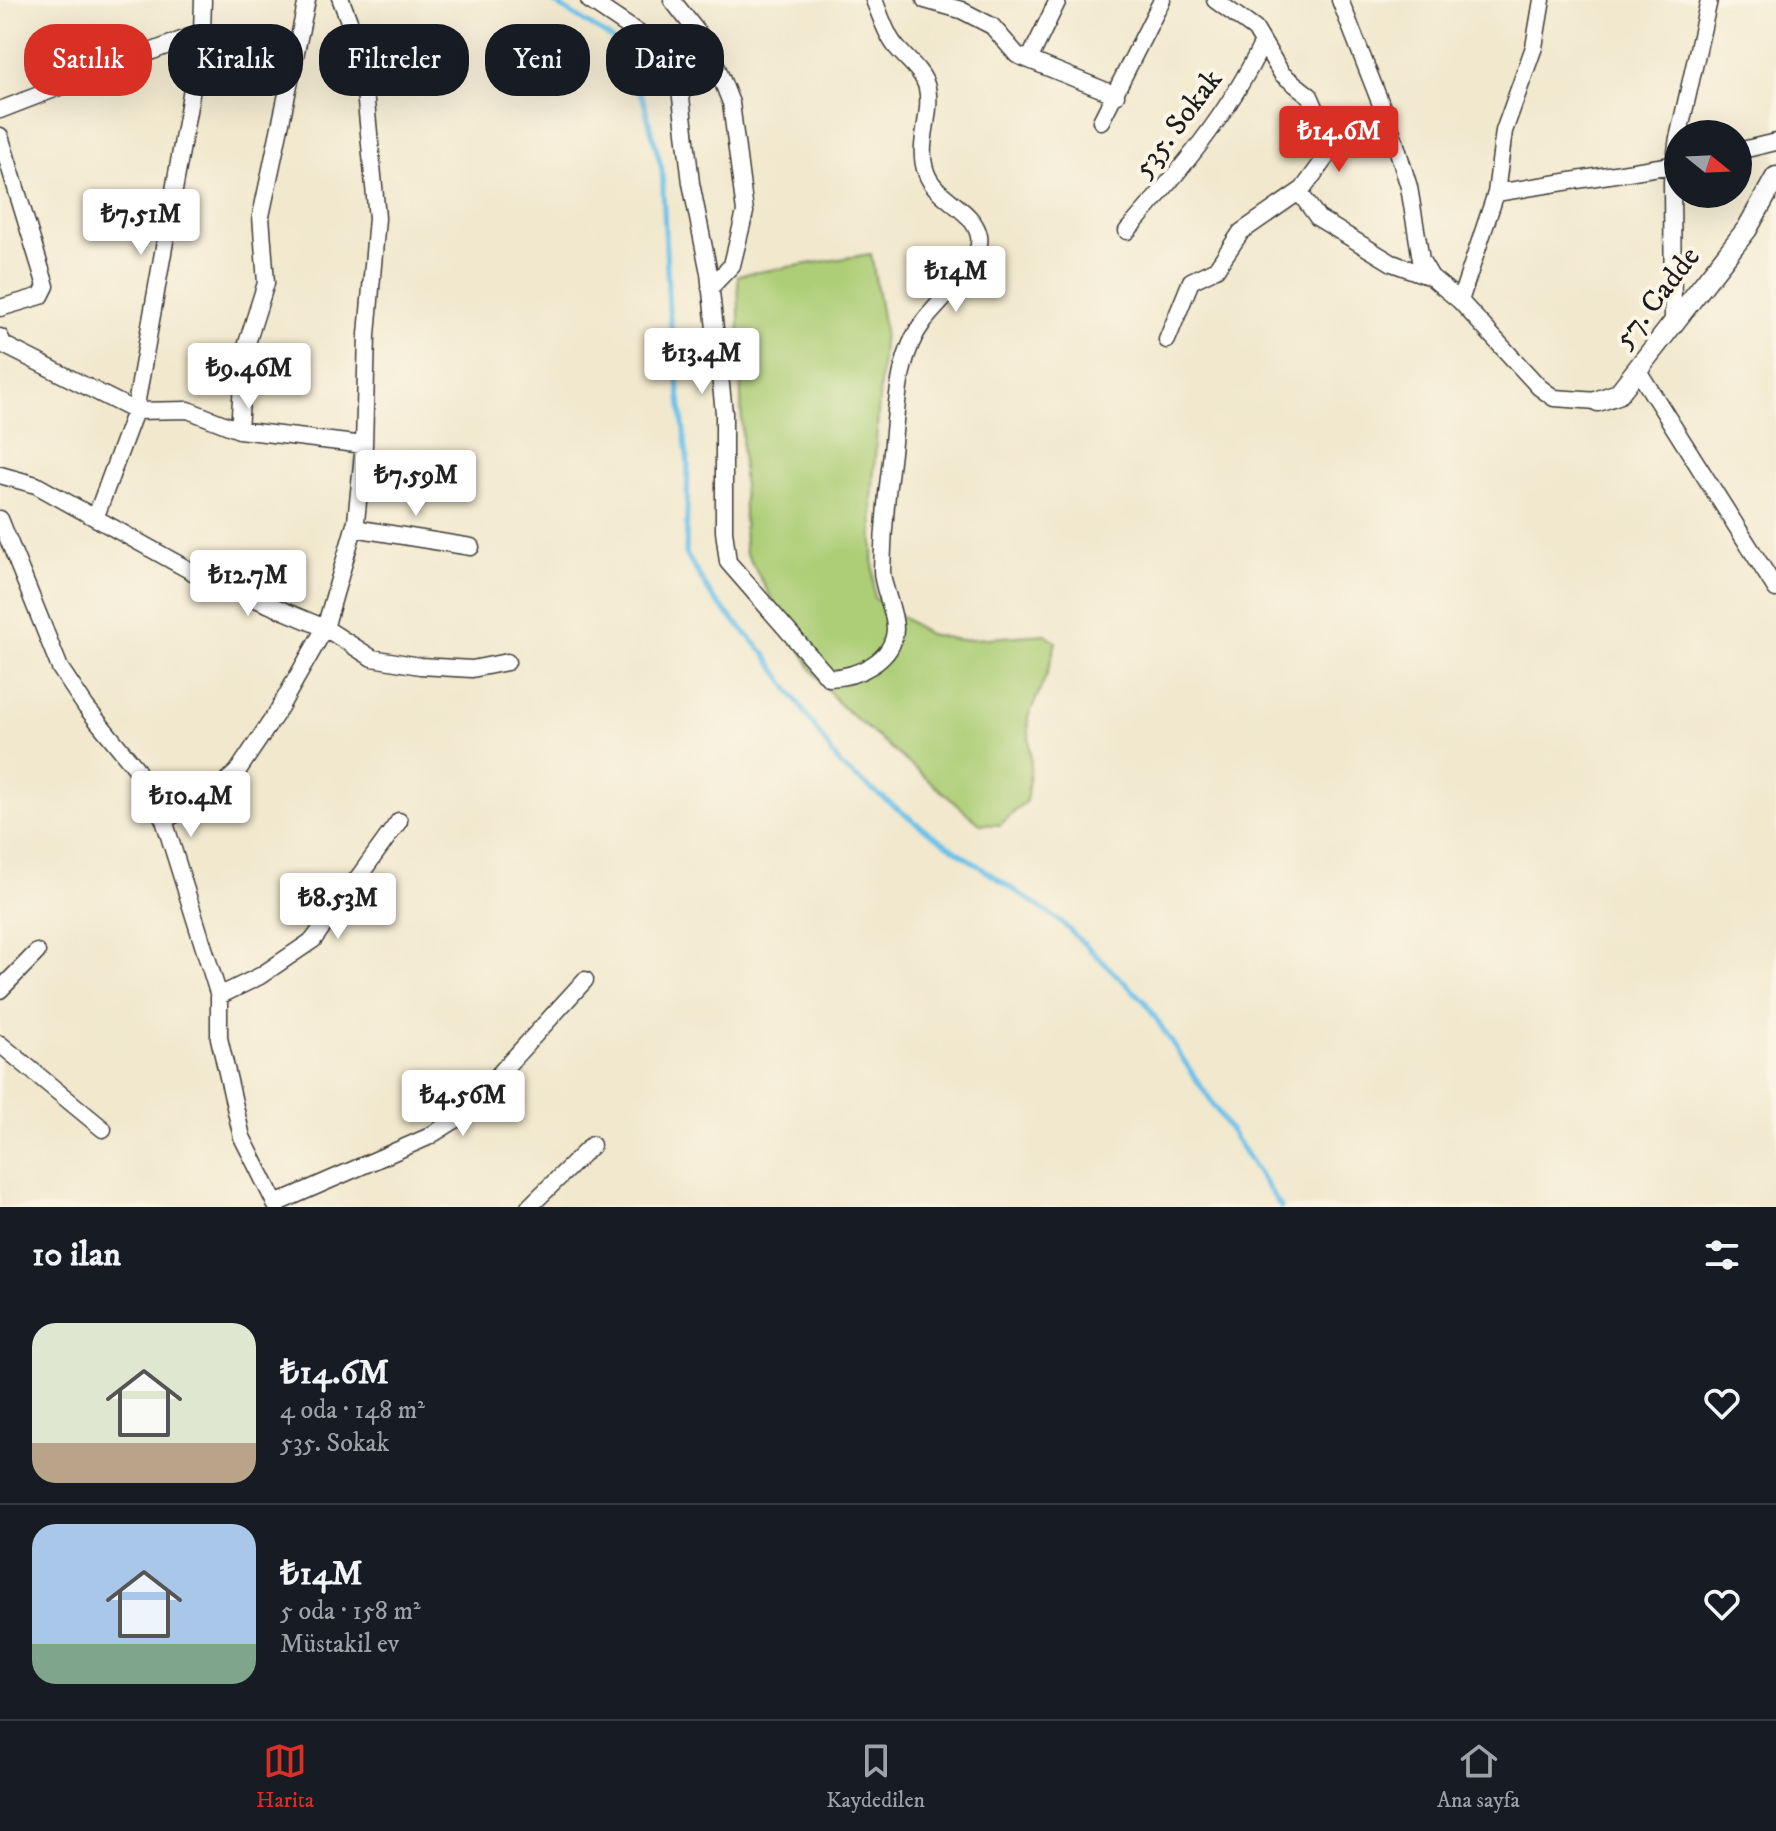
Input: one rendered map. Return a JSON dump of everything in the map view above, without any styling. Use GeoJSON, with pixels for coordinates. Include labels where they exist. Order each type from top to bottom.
{"type":"FeatureCollection","features":[{"type":"Feature","properties":{"kind":"street"},"geometry":{"type":"LineString","coordinates":[[202,24],[203,0]]}},
{"type":"Feature","properties":{"kind":"street"},"geometry":{"type":"LineString","coordinates":[[239,430],[244,353],[266,283],[261,216],[307,0]]}},
{"type":"Feature","properties":{"kind":"street"},"geometry":{"type":"LineString","coordinates":[[164,820],[209,797],[237,772],[276,714],[325,628],[354,528],[364,445],[367,335],[377,218],[364,81],[357,42],[341,0]]}},
{"type":"Feature","properties":{"kind":"street"},"geometry":{"type":"LineString","coordinates":[[589,0],[653,43],[680,89],[691,183],[710,288],[724,413],[724,531],[728,562],[829,678],[845,678],[883,658],[895,628],[882,574],[885,507],[903,365],[922,323],[970,267],[980,240],[975,224],[939,193],[926,172],[923,139],[927,89],[922,77],[893,42],[874,0]]}},
{"type":"Feature","properties":{"kind":"street"},"geometry":{"type":"LineString","coordinates":[[672,0],[709,47],[731,103],[745,212],[732,265],[710,288]]}},
{"type":"Feature","properties":{"kind":"street"},"geometry":{"type":"LineString","coordinates":[[925,0],[961,10],[992,26],[1017,55],[1116,95]]}},
{"type":"Feature","properties":{"kind":"street"},"geometry":{"type":"LineString","coordinates":[[1029,60],[1058,0]]}},
{"type":"Feature","properties":{"kind":"street"},"geometry":{"type":"LineString","coordinates":[[1101,121],[1162,0]]}},
{"type":"Feature","properties":{"kind":"street"},"geometry":{"type":"LineString","coordinates":[[1340,0],[1393,135],[1409,187],[1421,260],[1431,277]]}},
{"type":"Feature","properties":{"kind":"street"},"geometry":{"type":"LineString","coordinates":[[1460,301],[1496,193],[1504,131],[1534,47],[1542,0]]}},
{"type":"Feature","properties":{"kind":"street"},"geometry":{"type":"LineString","coordinates":[[1681,120],[1709,0]]}},
{"type":"Feature","properties":{"kind":"street"},"geometry":{"type":"LineString","coordinates":[[1167,340],[1191,281],[1216,269],[1241,232],[1299,192],[1329,153],[1326,132],[1310,96],[1282,74],[1255,29],[1224,3]]}},
{"type":"Feature","properties":{"kind":"street","name":"535. Sokak"},"geometry":{"type":"LineString","coordinates":[[1127,231],[1173,179],[1241,89],[1263,42]]}},
{"type":"Feature","properties":{"kind":"street"},"geometry":{"type":"LineString","coordinates":[[0,110],[168,45]]}},
{"type":"Feature","properties":{"kind":"street"},"geometry":{"type":"LineString","coordinates":[[96,516],[135,411],[191,96]]}},
{"type":"Feature","properties":{"kind":"street"},"geometry":{"type":"LineString","coordinates":[[0,136],[46,286],[41,296],[0,308]]}},
{"type":"Feature","properties":{"kind":"street"},"geometry":{"type":"LineString","coordinates":[[1752,148],[1776,142]]}},
{"type":"Feature","properties":{"kind":"street"},"geometry":{"type":"LineString","coordinates":[[1496,193],[1664,166]]}},
{"type":"Feature","properties":{"kind":"street","name":"57. Cadde"},"geometry":{"type":"LineString","coordinates":[[1598,401],[1618,394],[1747,229],[1776,177]]}},
{"type":"Feature","properties":{"kind":"street"},"geometry":{"type":"LineString","coordinates":[[1299,192],[1318,218],[1392,263],[1431,277],[1460,301],[1539,387],[1554,398],[1598,401]]}},
{"type":"Feature","properties":{"kind":"street"},"geometry":{"type":"LineString","coordinates":[[1673,324],[1675,208]]}},
{"type":"Feature","properties":{"kind":"street"},"geometry":{"type":"LineString","coordinates":[[0,337],[4,345],[55,374],[135,411],[188,410],[239,430],[364,445]]}},
{"type":"Feature","properties":{"kind":"street"},"geometry":{"type":"LineString","coordinates":[[1637,369],[1775,585]]}},
{"type":"Feature","properties":{"kind":"street"},"geometry":{"type":"LineString","coordinates":[[0,475],[36,485],[198,575],[325,628],[372,658],[420,666],[472,669],[507,662]]}},
{"type":"Feature","properties":{"kind":"street"},"geometry":{"type":"LineString","coordinates":[[0,519],[60,668],[86,707],[135,767],[164,820],[219,996],[219,1038],[242,1137],[276,1205],[428,1137],[460,1117],[585,980]]}},
{"type":"Feature","properties":{"kind":"street"},"geometry":{"type":"LineString","coordinates":[[354,528],[471,547]]}},
{"type":"Feature","properties":{"kind":"street"},"geometry":{"type":"LineString","coordinates":[[219,996],[260,976],[313,940],[399,821]]}},
{"type":"Feature","properties":{"kind":"street"},"geometry":{"type":"LineString","coordinates":[[0,990],[37,952]]}},
{"type":"Feature","properties":{"kind":"street"},"geometry":{"type":"LineString","coordinates":[[0,1044],[103,1129]]}},
{"type":"Feature","properties":{"kind":"street"},"geometry":{"type":"LineString","coordinates":[[529,1207],[592,1145]]}},
{"type":"Feature","properties":{"kind":"green space"},"geometry":{"type":"Polygon","coordinates":[[[871,254],[884,328],[872,499],[874,598],[928,634],[959,640],[1046,634],[1056,642],[1047,674],[1028,717],[1031,765],[1026,801],[1000,825],[980,824],[840,705],[812,670],[745,551],[738,275],[871,254]]]}},
{"type":"Feature","properties":{"kind":"waterway"},"geometry":{"type":"LineString","coordinates":[[550,0],[612,39],[643,99],[662,170],[669,309],[688,464],[686,554],[713,598],[765,654],[841,766],[930,833],[1060,921],[1145,1002],[1281,1207]]}}]}
